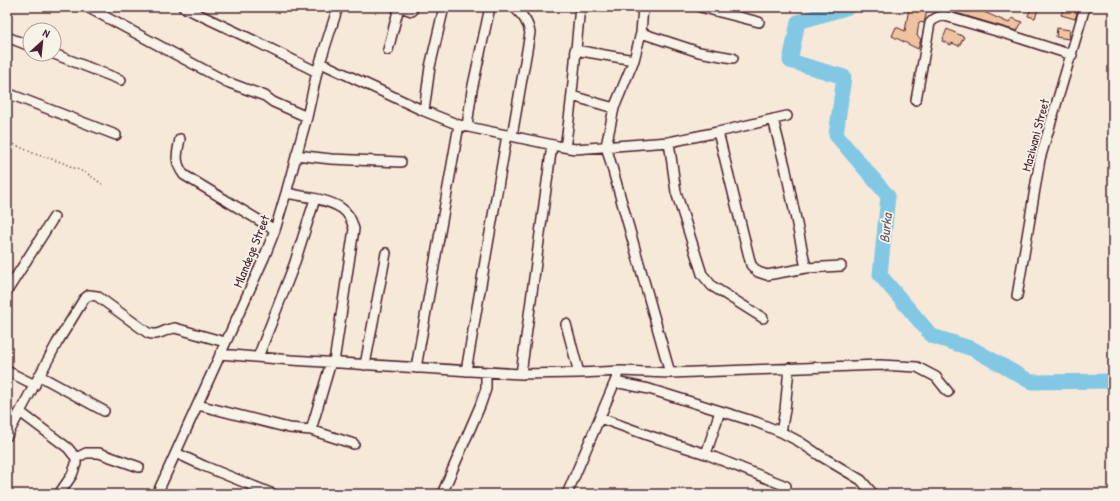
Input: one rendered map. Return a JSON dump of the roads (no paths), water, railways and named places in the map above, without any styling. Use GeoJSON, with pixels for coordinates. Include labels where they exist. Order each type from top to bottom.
{"type":"FeatureCollection","features":[{"type":"Feature","properties":{"kind":"street"},"geometry":{"type":"LineString","coordinates":[[88,7],[227,82],[265,96],[283,107],[307,117]]}},
{"type":"Feature","properties":{"kind":"street"},"geometry":{"type":"LineString","coordinates":[[183,7],[317,72]]}},
{"type":"Feature","properties":{"kind":"street","name":"Mlandege Street"},"geometry":{"type":"LineString","coordinates":[[158,494],[264,258],[275,230],[307,117],[317,72],[338,7]]}},
{"type":"Feature","properties":{"kind":"street"},"geometry":{"type":"LineString","coordinates":[[388,50],[400,7],[412,11]]}},
{"type":"Feature","properties":{"kind":"street"},"geometry":{"type":"LineString","coordinates":[[424,111],[430,67],[444,7]]}},
{"type":"Feature","properties":{"kind":"street"},"geometry":{"type":"LineString","coordinates":[[416,368],[463,126],[490,7]]}},
{"type":"Feature","properties":{"kind":"street"},"geometry":{"type":"LineString","coordinates":[[466,371],[509,136],[530,33],[523,15],[514,7]]}},
{"type":"Feature","properties":{"kind":"street"},"geometry":{"type":"LineString","coordinates":[[565,147],[572,96],[572,81],[580,7]]}},
{"type":"Feature","properties":{"kind":"street"},"geometry":{"type":"LineString","coordinates":[[643,7],[641,33],[634,60],[614,108],[606,146],[670,373]]}},
{"type":"Feature","properties":{"kind":"street"},"geometry":{"type":"LineString","coordinates":[[700,7],[759,22]]}},
{"type":"Feature","properties":{"kind":"street","name":"Maziwani Street"},"geometry":{"type":"LineString","coordinates":[[1017,296],[1040,159],[1085,7]]}},
{"type":"Feature","properties":{"kind":"street"},"geometry":{"type":"LineString","coordinates":[[916,100],[930,23],[938,16],[945,16],[1072,55]]}},
{"type":"Feature","properties":{"kind":"street"},"geometry":{"type":"LineString","coordinates":[[641,33],[699,52],[733,58]]}},
{"type":"Feature","properties":{"kind":"street"},"geometry":{"type":"LineString","coordinates":[[7,37],[22,43]]}},
{"type":"Feature","properties":{"kind":"street"},"geometry":{"type":"LineString","coordinates":[[576,50],[634,60]]}},
{"type":"Feature","properties":{"kind":"street"},"geometry":{"type":"LineString","coordinates":[[62,57],[121,80]]}},
{"type":"Feature","properties":{"kind":"street"},"geometry":{"type":"LineString","coordinates":[[321,63],[424,111],[463,126],[575,149],[669,142],[788,116]]}},
{"type":"Feature","properties":{"kind":"street"},"geometry":{"type":"LineString","coordinates":[[7,93],[116,136]]}},
{"type":"Feature","properties":{"kind":"street"},"geometry":{"type":"LineString","coordinates":[[572,96],[614,108]]}},
{"type":"Feature","properties":{"kind":"street"},"geometry":{"type":"LineString","coordinates":[[773,119],[806,268]]}},
{"type":"Feature","properties":{"kind":"street"},"geometry":{"type":"LineString","coordinates":[[718,132],[750,265],[758,272],[767,275],[806,268],[841,266]]}},
{"type":"Feature","properties":{"kind":"street"},"geometry":{"type":"LineString","coordinates":[[180,139],[177,163],[184,175],[275,230]]}},
{"type":"Feature","properties":{"kind":"street"},"geometry":{"type":"LineString","coordinates":[[669,142],[676,192],[702,274],[712,286],[763,318]]}},
{"type":"Feature","properties":{"kind":"street"},"geometry":{"type":"LineString","coordinates":[[521,374],[552,145]]}},
{"type":"Feature","properties":{"kind":"street"},"geometry":{"type":"LineString","coordinates":[[296,155],[401,162]]}},
{"type":"Feature","properties":{"kind":"street"},"geometry":{"type":"LineString","coordinates":[[286,193],[316,199],[342,208],[352,221],[354,229],[333,362],[311,430]]}},
{"type":"Feature","properties":{"kind":"street"},"geometry":{"type":"LineString","coordinates":[[258,357],[294,265],[316,199]]}},
{"type":"Feature","properties":{"kind":"street"},"geometry":{"type":"LineString","coordinates":[[7,291],[54,217]]}},
{"type":"Feature","properties":{"kind":"street"},"geometry":{"type":"LineString","coordinates":[[365,365],[386,253]]}},
{"type":"Feature","properties":{"kind":"street"},"geometry":{"type":"LineString","coordinates":[[7,436],[64,331],[84,299],[89,295],[97,296],[148,333],[159,334],[168,329],[175,328],[225,342]]}},
{"type":"Feature","properties":{"kind":"street"},"geometry":{"type":"LineString","coordinates":[[566,324],[579,373]]}},
{"type":"Feature","properties":{"kind":"street"},"geometry":{"type":"LineString","coordinates":[[220,354],[365,365],[521,374],[579,373],[621,370],[670,373],[880,365],[917,367],[936,377],[948,392]]}},
{"type":"Feature","properties":{"kind":"street"},"geometry":{"type":"LineString","coordinates":[[781,432],[786,410],[789,368]]}},
{"type":"Feature","properties":{"kind":"street"},"geometry":{"type":"LineString","coordinates":[[567,494],[621,370]]}},
{"type":"Feature","properties":{"kind":"street"},"geometry":{"type":"LineString","coordinates":[[7,371],[35,385]]}},
{"type":"Feature","properties":{"kind":"street"},"geometry":{"type":"LineString","coordinates":[[442,494],[480,406],[486,389],[486,372]]}},
{"type":"Feature","properties":{"kind":"street"},"geometry":{"type":"LineString","coordinates":[[40,376],[104,411]]}},
{"type":"Feature","properties":{"kind":"street"},"geometry":{"type":"LineString","coordinates":[[615,382],[650,389],[756,422],[781,432],[800,442],[861,480],[873,494]]}},
{"type":"Feature","properties":{"kind":"street"},"geometry":{"type":"LineString","coordinates":[[198,405],[289,428],[311,430],[354,444]]}},
{"type":"Feature","properties":{"kind":"street"},"geometry":{"type":"LineString","coordinates":[[706,454],[720,411]]}},
{"type":"Feature","properties":{"kind":"street"},"geometry":{"type":"LineString","coordinates":[[20,412],[68,448],[76,458],[76,464],[72,475],[59,494]]}},
{"type":"Feature","properties":{"kind":"street"},"geometry":{"type":"LineString","coordinates":[[600,418],[706,454],[786,486]]}},
{"type":"Feature","properties":{"kind":"street"},"geometry":{"type":"LineString","coordinates":[[76,458],[86,453],[99,453],[139,467]]}},
{"type":"Feature","properties":{"kind":"street"},"geometry":{"type":"LineString","coordinates":[[176,453],[273,494]]}},
{"type":"Feature","properties":{"kind":"waterway","name":"Burka"},"geometry":{"type":"LineString","coordinates":[[849,7],[798,22],[790,61],[844,77],[836,135],[888,196],[880,275],[932,336],[973,349],[1031,382],[1113,381]]}}]}
